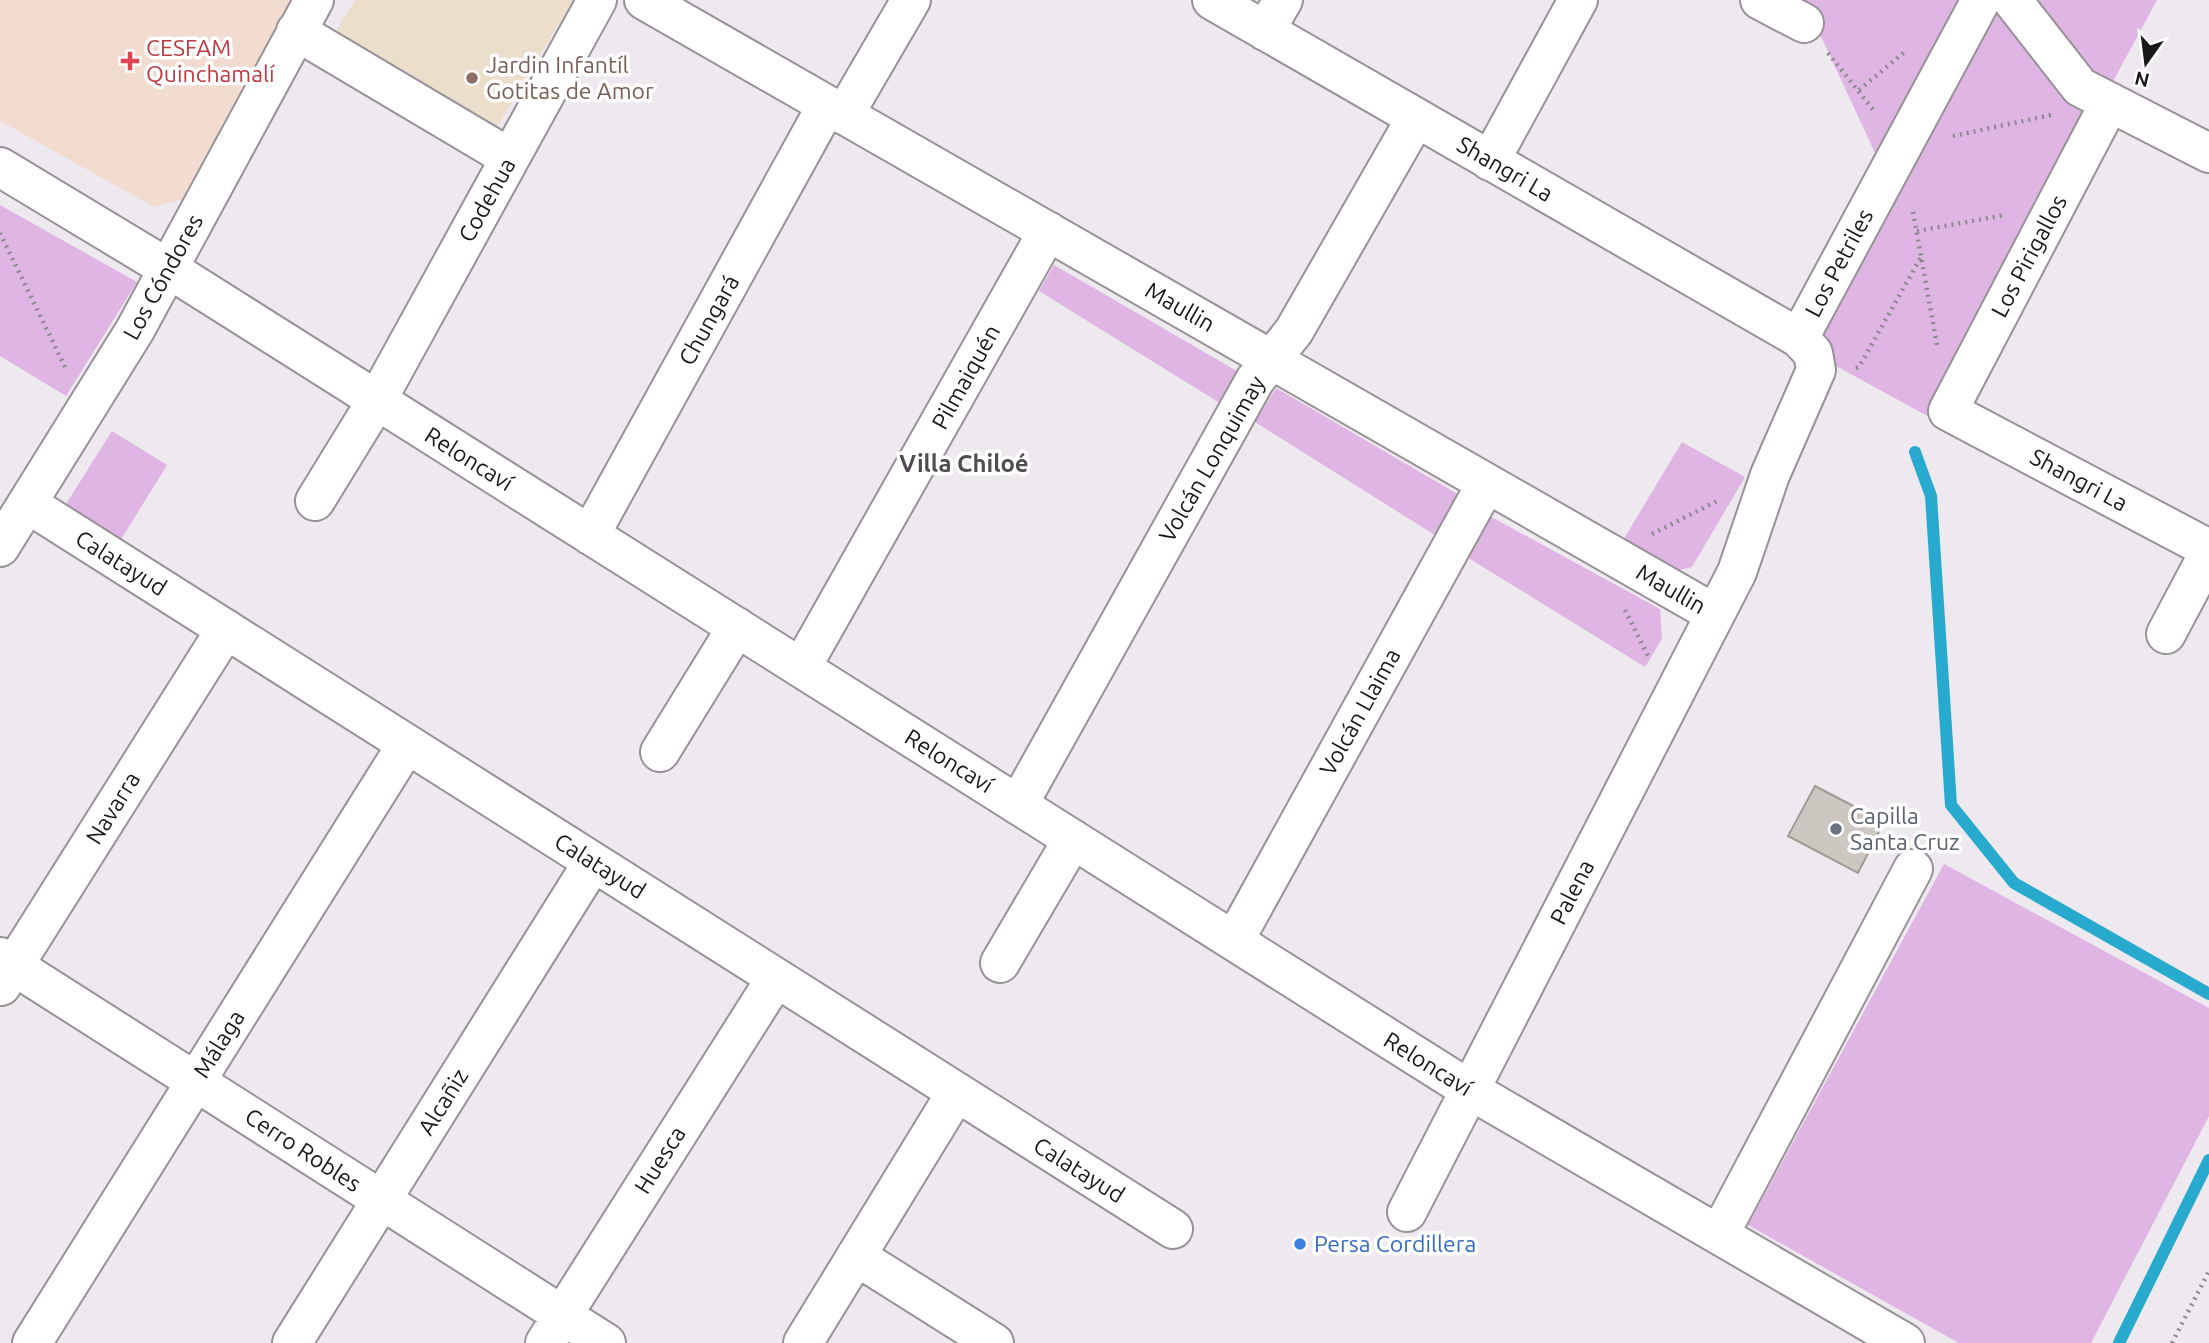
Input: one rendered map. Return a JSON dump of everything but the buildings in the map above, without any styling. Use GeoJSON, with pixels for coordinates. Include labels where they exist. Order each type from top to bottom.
{"type":"FeatureCollection","features":[{"type":"Feature","properties":{"kind":"street","name":"Codehua"},"geometry":{"type":"LineString","coordinates":[[316,501],[377,400],[597,0]]}},
{"type":"Feature","properties":{"kind":"street","name":"Maullin"},"geometry":{"type":"LineString","coordinates":[[644,0],[1715,614]]}},
{"type":"Feature","properties":{"kind":"street","name":"Chungará"},"geometry":{"type":"LineString","coordinates":[[590,535],[836,110],[911,0]]}},
{"type":"Feature","properties":{"kind":"street","name":"Shangri La"},"geometry":{"type":"LineString","coordinates":[[1212,0],[1274,15],[1416,118],[1807,354]]}},
{"type":"Feature","properties":{"kind":"street"},"geometry":{"type":"LineString","coordinates":[[1490,161],[1578,0]]}},
{"type":"Feature","properties":{"kind":"street"},"geometry":{"type":"LineString","coordinates":[[1760,0],[1804,23]]}},
{"type":"Feature","properties":{"kind":"street","name":"Los Petriles"},"geometry":{"type":"LineString","coordinates":[[1737,572],[1807,354],[1902,148],[1982,0]]}},
{"type":"Feature","properties":{"kind":"street"},"geometry":{"type":"LineString","coordinates":[[2012,0],[2080,87],[2209,153]]}},
{"type":"Feature","properties":{"kind":"street"},"geometry":{"type":"LineString","coordinates":[[305,16],[510,158]]}},
{"type":"Feature","properties":{"kind":"street","name":"Los Cóndores"},"geometry":{"type":"LineString","coordinates":[[0,547],[87,412],[169,269],[305,16]]}},
{"type":"Feature","properties":{"kind":"street","name":"Los Pirigallos"},"geometry":{"type":"LineString","coordinates":[[1948,411],[2110,102]]}},
{"type":"Feature","properties":{"kind":"street","name":"Volcán Lonquimay"},"geometry":{"type":"LineString","coordinates":[[1018,805],[1255,380],[1294,331],[1416,118]]}},
{"type":"Feature","properties":{"kind":"street","name":"Reloncaví"},"geometry":{"type":"LineString","coordinates":[[0,167],[169,269],[1470,1090],[1905,1343]]}},
{"type":"Feature","properties":{"kind":"street","name":"Pilmaiquén"},"geometry":{"type":"LineString","coordinates":[[801,668],[1048,231]]}},
{"type":"Feature","properties":{"kind":"street","name":"Shangri La"},"geometry":{"type":"LineString","coordinates":[[1948,411],[2209,551]]}},
{"type":"Feature","properties":{"kind":"street","name":"Volcán Llaima"},"geometry":{"type":"LineString","coordinates":[[1234,941],[1486,484]]}},
{"type":"Feature","properties":{"kind":"street","name":"Calatayud"},"geometry":{"type":"LineString","coordinates":[[28,504],[1172,1229]]}},
{"type":"Feature","properties":{"kind":"street"},"geometry":{"type":"LineString","coordinates":[[2166,634],[2209,551]]}},
{"type":"Feature","properties":{"kind":"street","name":"Palena"},"geometry":{"type":"LineString","coordinates":[[1406,1212],[1737,572]]}},
{"type":"Feature","properties":{"kind":"street"},"geometry":{"type":"LineString","coordinates":[[660,752],[737,627]]}},
{"type":"Feature","properties":{"kind":"street","name":"Navarra"},"geometry":{"type":"LineString","coordinates":[[4,970],[226,629]]}},
{"type":"Feature","properties":{"kind":"street","name":"Málaga"},"geometry":{"type":"LineString","coordinates":[[32,1343],[407,744]]}},
{"type":"Feature","properties":{"kind":"street"},"geometry":{"type":"LineString","coordinates":[[1000,963],[1073,839]]}},
{"type":"Feature","properties":{"kind":"street","name":"Alcañiz"},"geometry":{"type":"LineString","coordinates":[[292,1343],[593,862]]}},
{"type":"Feature","properties":{"kind":"street"},"geometry":{"type":"LineString","coordinates":[[1718,1235],[1913,869]]}},
{"type":"Feature","properties":{"kind":"street","name":"Cerro Robles"},"geometry":{"type":"LineString","coordinates":[[4,970],[196,1082],[381,1200],[554,1329],[606,1343]]}},
{"type":"Feature","properties":{"kind":"street","name":"Huesca"},"geometry":{"type":"LineString","coordinates":[[554,1329],[776,978]]}},
{"type":"Feature","properties":{"kind":"street"},"geometry":{"type":"LineString","coordinates":[[803,1343],[956,1093]]}},
{"type":"Feature","properties":{"kind":"street"},"geometry":{"type":"LineString","coordinates":[[856,1256],[994,1343]]}},
{"type":"Feature","properties":{"kind":"path"},"geometry":{"type":"LineString","coordinates":[[1804,23],[1902,148],[2110,102]]}},
{"type":"Feature","properties":{"kind":"path"},"geometry":{"type":"LineString","coordinates":[[1917,231],[2055,206]]}},
{"type":"Feature","properties":{"kind":"path"},"geometry":{"type":"LineString","coordinates":[[1912,207],[1937,347]]}},
{"type":"Feature","properties":{"kind":"path"},"geometry":{"type":"LineString","coordinates":[[0,233],[87,412]]}},
{"type":"Feature","properties":{"kind":"path"},"geometry":{"type":"LineString","coordinates":[[1807,354],[1859,367],[1921,257]]}},
{"type":"Feature","properties":{"kind":"path"},"geometry":{"type":"LineString","coordinates":[[1611,555],[1770,475]]}},
{"type":"Feature","properties":{"kind":"path"},"geometry":{"type":"LineString","coordinates":[[1622,604],[1671,701]]}},
{"type":"Feature","properties":{"kind":"path"},"geometry":{"type":"LineString","coordinates":[[2172,1343],[2209,1271]]}},
{"type":"Feature","properties":{"kind":"shaded area","name":"CESFAM Quinchamalí"},"geometry":{"type":"Polygon","coordinates":[[[0,0],[293,0],[183,199],[154,207],[0,121],[0,0]]]}},
{"type":"Feature","properties":{"kind":"shaded area","name":"Jardin Infantíl Gotitas de Amor"},"geometry":{"type":"Polygon","coordinates":[[[355,0],[573,0],[498,126],[336,31],[355,0]]]}},
{"type":"Feature","properties":{"kind":"shaded area"},"geometry":{"type":"Polygon","coordinates":[[[1783,0],[2157,0],[1931,418],[1827,361],[1818,330],[1894,194],[1812,17],[1783,0]]]}},
{"type":"Feature","properties":{"kind":"shaded area"},"geometry":{"type":"Polygon","coordinates":[[[0,205],[137,282],[66,396],[0,356],[0,205]]]}},
{"type":"Feature","properties":{"kind":"shaded area"},"geometry":{"type":"Polygon","coordinates":[[[1054,265],[1242,374],[1223,405],[1039,291],[1054,265]]]}},
{"type":"Feature","properties":{"kind":"shaded area"},"geometry":{"type":"Polygon","coordinates":[[[1276,388],[1461,496],[1438,537],[1255,422],[1276,388]]]}},
{"type":"Feature","properties":{"kind":"shaded area"},"geometry":{"type":"Polygon","coordinates":[[[112,431],[167,465],[117,546],[61,512],[112,431]]]}},
{"type":"Feature","properties":{"kind":"shaded area"},"geometry":{"type":"Polygon","coordinates":[[[1682,442],[1745,477],[1692,567],[1667,573],[1619,547],[1682,442]]]}},
{"type":"Feature","properties":{"kind":"shaded area"},"geometry":{"type":"Polygon","coordinates":[[[1484,513],[1660,609],[1662,639],[1645,667],[1462,554],[1484,513]]]}},
{"type":"Feature","properties":{"kind":"shaded area"},"geometry":{"type":"Polygon","coordinates":[[[1944,864],[2209,1008],[2209,1116],[2091,1343],[1959,1343],[1748,1225],[1944,864]]]}},
{"type":"Feature","properties":{"kind":"waterway"},"geometry":{"type":"LineString","coordinates":[[1915,452],[1931,496],[1951,805],[2014,883],[2209,994]]}},
{"type":"Feature","properties":{"kind":"waterway"},"geometry":{"type":"LineString","coordinates":[[2119,1343],[2209,1160]]}},
{"type":"Feature","properties":{"kind":"place","name":"CESFAM Quinchamalí"},"geometry":{"type":"Point","coordinates":[130,61]}},
{"type":"Feature","properties":{"kind":"place","name":"Jardin Infantíl Gotitas de Amor"},"geometry":{"type":"Point","coordinates":[472,78]}},
{"type":"Feature","properties":{"kind":"place","name":"Capilla Santa Cruz"},"geometry":{"type":"Point","coordinates":[1836,829]}},
{"type":"Feature","properties":{"kind":"place","name":"Persa Cordillera"},"geometry":{"type":"Point","coordinates":[1300,1244]}},
{"type":"Feature","properties":{"kind":"district","name":"Villa Chiloé"},"geometry":{"type":"Point","coordinates":[964,464]}}]}
